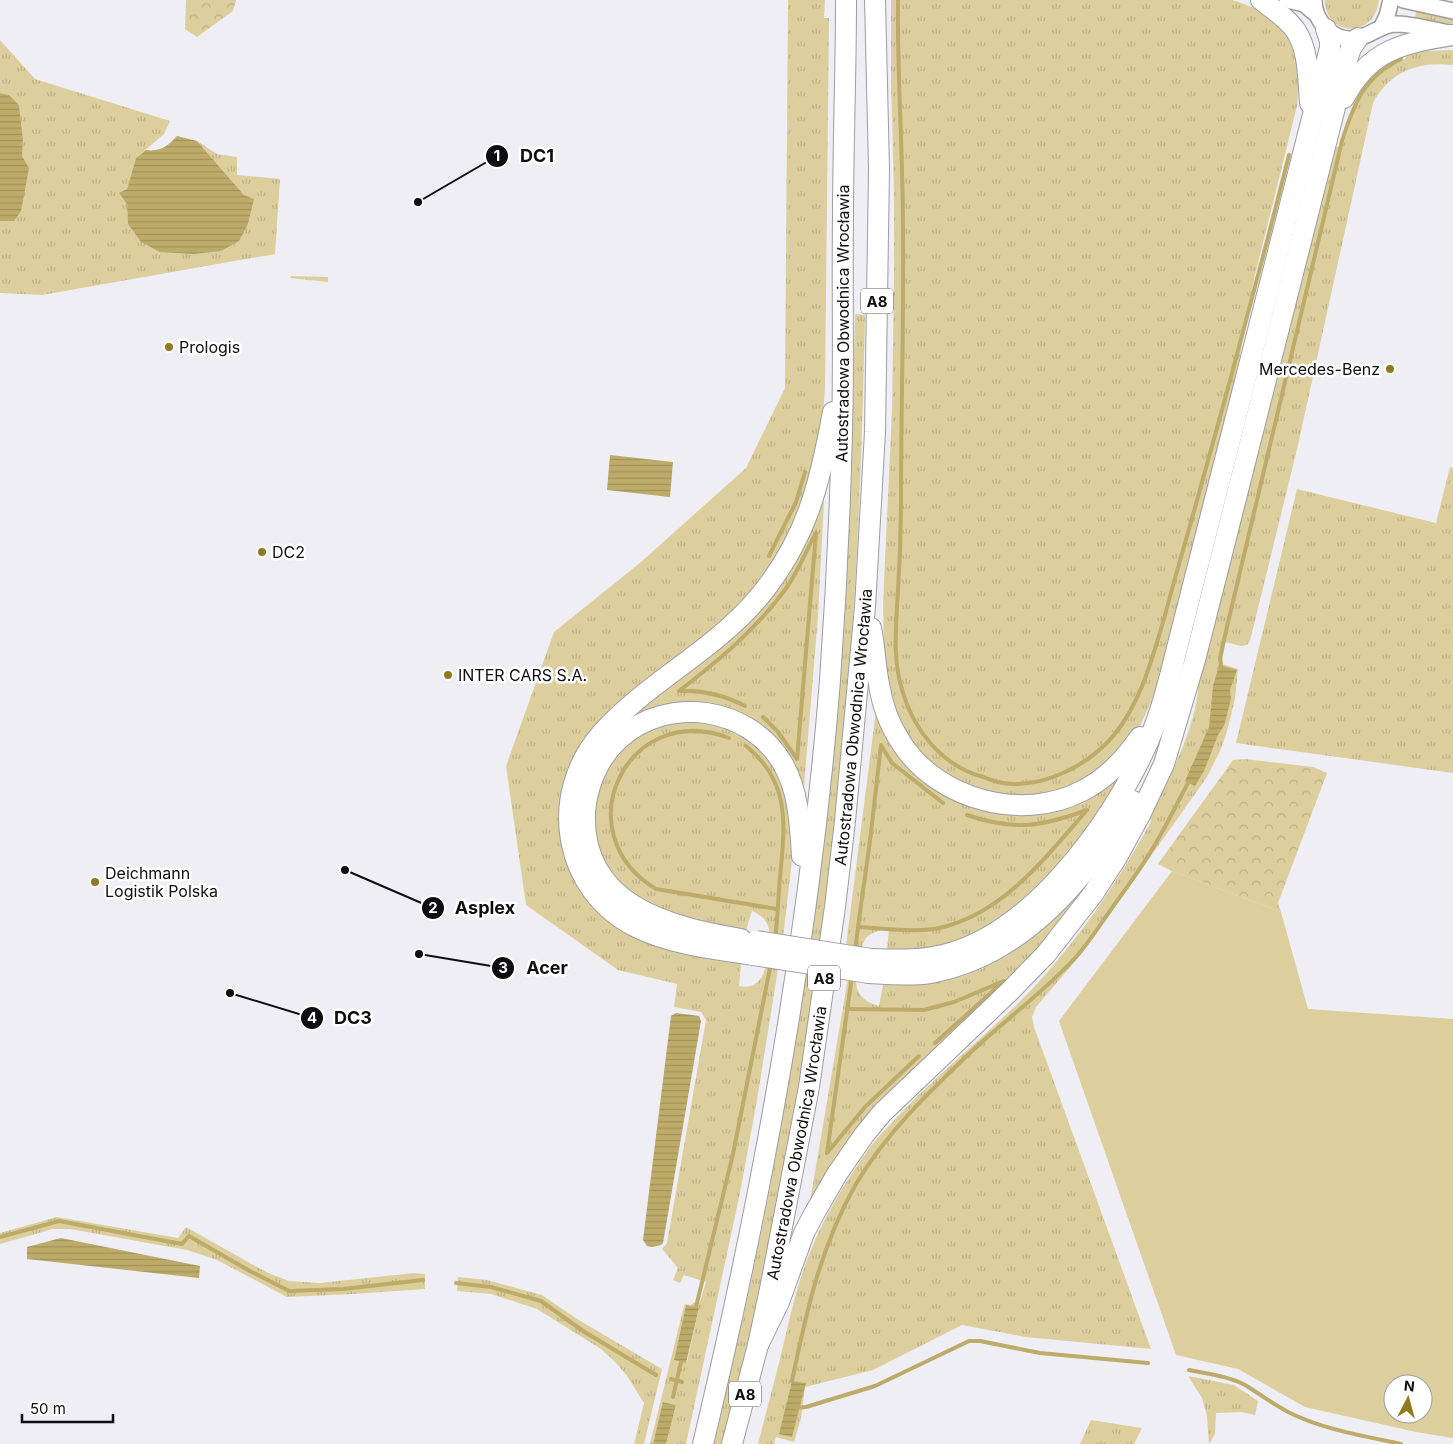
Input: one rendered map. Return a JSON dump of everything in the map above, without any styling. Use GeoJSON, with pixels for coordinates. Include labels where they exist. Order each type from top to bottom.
{"type":"FeatureCollection","features":[{"type":"Feature","properties":{"kind":"highway","name":"Autostradowa Obwodnica Wrocławia"},"geometry":{"type":"LineString","coordinates":[[703,1444],[734,1314],[759,1189],[789,1018],[813,843],[830,681],[842,439],[846,0]]}},
{"type":"Feature","properties":{"kind":"highway","name":"Autostradowa Obwodnica Wrocławia"},"geometry":{"type":"LineString","coordinates":[[732,1444],[758,1345],[776,1261],[810,1078],[843,838],[865,608],[875,432],[879,169],[875,0]]}},
{"type":"Feature","properties":{"kind":"highway"},"geometry":{"type":"LineString","coordinates":[[1261,0],[1281,15],[1295,30],[1304,48],[1311,120]]}},
{"type":"Feature","properties":{"kind":"highway"},"geometry":{"type":"LineString","coordinates":[[870,966],[953,952],[989,936],[1028,909],[1068,868],[1109,812],[1153,730],[1167,684],[1330,45],[1319,14]]}},
{"type":"Feature","properties":{"kind":"highway"},"geometry":{"type":"LineString","coordinates":[[1331,125],[1353,82],[1366,66],[1378,57],[1409,44],[1453,35]]}},
{"type":"Feature","properties":{"kind":"highway"},"geometry":{"type":"LineString","coordinates":[[758,1345],[779,1302],[804,1234],[836,1174],[864,1135],[882,1114],[1032,969],[1062,934],[1093,894],[1117,857],[1153,789],[1169,750],[1200,643],[1351,48],[1358,38]]}},
{"type":"Feature","properties":{"kind":"highway"},"geometry":{"type":"LineString","coordinates":[[842,363],[817,492],[794,547],[759,598],[701,651],[626,710],[600,735],[581,762],[570,799],[569,831],[574,853],[586,881],[600,900],[631,924],[658,936],[690,944],[754,948],[920,974],[957,966],[996,949],[1034,923],[1079,878],[1108,840],[1139,790],[1179,712]]}},
{"type":"Feature","properties":{"kind":"highway"},"geometry":{"type":"LineString","coordinates":[[865,608],[872,636],[881,698],[903,745],[924,769],[943,782],[966,795],[991,802],[1013,805],[1044,803],[1081,792],[1100,780],[1122,761],[1132,749],[1167,684]]}},
{"type":"Feature","properties":{"kind":"highway"},"geometry":{"type":"LineString","coordinates":[[754,948],[670,924],[649,916],[624,899],[610,885],[598,868],[590,850],[586,830],[585,811],[588,790],[606,753],[627,733],[655,718],[674,713],[694,711],[726,717],[748,727],[765,741],[784,765],[795,795],[800,828],[805,906]]}},
{"type":"Feature","properties":{"kind":"main road"},"geometry":{"type":"LineString","coordinates":[[1287,0],[1304,4],[1319,14],[1339,36],[1348,39],[1358,38],[1393,24],[1410,25],[1453,35]]}},
{"type":"Feature","properties":{"kind":"main road"},"geometry":{"type":"LineString","coordinates":[[1381,28],[1387,16],[1391,0]]}},
{"type":"Feature","properties":{"kind":"main road"},"geometry":{"type":"LineString","coordinates":[[1403,0],[1453,11]]}},
{"type":"Feature","properties":{"kind":"green space"},"geometry":{"type":"Polygon","coordinates":[[[186,0],[236,0],[233,11],[197,37],[185,29],[186,0]]]}},
{"type":"Feature","properties":{"kind":"green space"},"geometry":{"type":"Polygon","coordinates":[[[788,0],[825,0],[824,18],[829,18],[825,389],[822,430],[803,509],[768,573],[724,621],[593,729],[573,758],[564,780],[560,798],[559,824],[564,856],[578,886],[593,906],[606,918],[634,937],[741,964],[739,986],[747,987],[759,981],[765,970],[770,935],[765,921],[752,911],[746,930],[713,927],[638,900],[610,873],[599,851],[593,820],[598,789],[611,762],[628,743],[654,727],[690,719],[733,728],[771,758],[786,789],[793,851],[783,938],[740,1193],[686,1444],[666,1444],[676,1405],[664,1402],[653,1444],[650,1444],[684,1306],[685,1304],[691,1305],[695,1302],[700,1302],[706,1282],[684,1275],[680,1283],[673,1280],[678,1268],[662,1249],[667,1243],[706,1020],[701,1012],[674,1007],[677,984],[618,970],[526,905],[506,766],[554,632],[641,562],[746,468],[785,388],[788,0]],[[686,1305],[674,1360],[687,1362],[699,1308],[686,1305]]]}},
{"type":"Feature","properties":{"kind":"green space"},"geometry":{"type":"Polygon","coordinates":[[[891,0],[1232,0],[1252,7],[1268,16],[1280,26],[1289,38],[1295,51],[1298,67],[1297,106],[1255,275],[1233,392],[1162,672],[1153,698],[1139,728],[1100,771],[1067,788],[1041,795],[996,794],[951,778],[930,763],[902,728],[890,702],[884,657],[883,603],[892,411],[894,279],[891,0]]]}},
{"type":"Feature","properties":{"kind":"green space"},"geometry":{"type":"Polygon","coordinates":[[[1325,0],[1379,1],[1375,14],[1368,22],[1350,29],[1333,21],[1327,12],[1325,0]]]}},
{"type":"Feature","properties":{"kind":"green space"},"geometry":{"type":"Polygon","coordinates":[[[1416,11],[1453,18],[1453,25],[1415,18],[1416,11]]]}},
{"type":"Feature","properties":{"kind":"green space"},"geometry":{"type":"Polygon","coordinates":[[[0,40],[35,79],[170,121],[164,134],[136,158],[127,189],[128,224],[244,195],[197,141],[217,154],[237,157],[237,175],[280,179],[275,254],[42,295],[0,293],[0,221],[14,221],[23,139],[19,105],[9,95],[0,93],[0,40]]]}},
{"type":"Feature","properties":{"kind":"green space"},"geometry":{"type":"Polygon","coordinates":[[[1453,50],[1453,65],[1428,65],[1406,70],[1388,83],[1373,103],[1298,445],[1250,641],[1247,645],[1241,646],[1225,642],[1222,664],[1238,669],[1235,699],[1220,751],[1207,777],[1083,952],[1036,1007],[1032,1017],[1151,1349],[1026,1337],[962,1325],[873,1370],[805,1387],[801,1418],[794,1442],[776,1437],[774,1444],[758,1444],[793,1304],[804,1268],[824,1221],[851,1175],[875,1141],[904,1110],[1017,1004],[1067,949],[1125,866],[1151,822],[1150,817],[1186,739],[1196,706],[1198,690],[1196,689],[1307,261],[1333,146],[1342,148],[1354,110],[1369,83],[1390,66],[1405,59],[1407,54],[1453,50]]]}},
{"type":"Feature","properties":{"kind":"green space"},"geometry":{"type":"Polygon","coordinates":[[[291,276],[328,277],[328,282],[290,278],[291,276]]]}},
{"type":"Feature","properties":{"kind":"green space"},"geometry":{"type":"Polygon","coordinates":[[[855,314],[865,315],[858,535],[852,645],[834,842],[811,1016],[763,1274],[723,1444],[713,1444],[749,1291],[770,1188],[812,935],[821,860],[850,502],[855,314]]]}},
{"type":"Feature","properties":{"kind":"green space"},"geometry":{"type":"Polygon","coordinates":[[[1450,467],[1453,468],[1453,773],[1236,743],[1297,489],[1436,523],[1450,467]]]}},
{"type":"Feature","properties":{"kind":"green space"},"geometry":{"type":"Polygon","coordinates":[[[824,501],[818,616],[804,786],[787,752],[766,729],[734,711],[698,704],[680,704],[645,714],[645,717],[619,735],[600,758],[587,783],[581,811],[582,838],[591,865],[607,890],[631,911],[656,924],[684,933],[741,943],[740,948],[699,941],[659,931],[634,919],[616,906],[601,890],[581,853],[576,833],[575,812],[586,770],[601,744],[622,721],[700,663],[758,611],[794,562],[824,501]]]}},
{"type":"Feature","properties":{"kind":"green space"},"geometry":{"type":"Polygon","coordinates":[[[876,711],[885,734],[998,812],[1119,776],[1121,777],[1076,847],[1012,913],[954,945],[906,950],[887,949],[889,929],[880,930],[867,937],[863,944],[856,974],[857,988],[859,993],[870,1003],[879,1006],[883,985],[944,981],[988,966],[1007,955],[1043,928],[1091,878],[1055,934],[809,1207],[848,978],[842,977],[876,711]]]}},
{"type":"Feature","properties":{"kind":"green space"},"geometry":{"type":"Polygon","coordinates":[[[1245,759],[1313,767],[1327,773],[1278,903],[1281,912],[1158,864],[1233,760],[1245,759]]]}},
{"type":"Feature","properties":{"kind":"green space"},"geometry":{"type":"Polygon","coordinates":[[[1172,871],[1281,912],[1308,1009],[1453,1019],[1453,1438],[1416,1432],[1305,1407],[1238,1369],[1176,1355],[1059,1021],[1172,871]]]}},
{"type":"Feature","properties":{"kind":"green space"},"geometry":{"type":"Polygon","coordinates":[[[57,1217],[178,1238],[186,1227],[266,1272],[289,1281],[320,1283],[414,1273],[425,1274],[425,1289],[287,1297],[217,1260],[187,1250],[70,1229],[53,1229],[0,1244],[0,1233],[57,1217]]]}},
{"type":"Feature","properties":{"kind":"green space"},"geometry":{"type":"Polygon","coordinates":[[[458,1277],[487,1280],[542,1295],[577,1319],[662,1369],[644,1444],[634,1444],[644,1403],[627,1376],[601,1349],[537,1309],[491,1294],[457,1291],[458,1277]]]}},
{"type":"Feature","properties":{"kind":"green space"},"geometry":{"type":"Polygon","coordinates":[[[1188,1376],[1234,1385],[1258,1401],[1255,1415],[1241,1412],[1216,1413],[1215,1434],[1209,1444],[1207,1416],[1202,1398],[1188,1376]]]}},
{"type":"Feature","properties":{"kind":"green space"},"geometry":{"type":"Polygon","coordinates":[[[1091,1420],[1142,1428],[1134,1444],[1080,1444],[1091,1420]]]}},
{"type":"Feature","properties":{"kind":"shaded area"},"geometry":{"type":"Polygon","coordinates":[[[0,93],[9,95],[19,105],[23,139],[22,156],[29,168],[21,211],[14,221],[0,221],[0,93]]]}},
{"type":"Feature","properties":{"kind":"shaded area"},"geometry":{"type":"Polygon","coordinates":[[[177,136],[197,141],[244,195],[254,199],[248,224],[239,241],[221,251],[194,254],[160,252],[141,242],[128,224],[127,204],[119,193],[127,189],[136,158],[146,150],[155,150],[163,147],[177,136]]]}},
{"type":"Feature","properties":{"kind":"shaded area"},"geometry":{"type":"Polygon","coordinates":[[[610,455],[673,462],[670,497],[607,490],[610,455]]]}},
{"type":"Feature","properties":{"kind":"shaded area"},"geometry":{"type":"Polygon","coordinates":[[[1219,665],[1237,670],[1230,690],[1231,699],[1224,726],[1218,735],[1204,771],[1195,786],[1185,781],[1209,727],[1213,686],[1219,665]]]}},
{"type":"Feature","properties":{"kind":"shaded area"},"geometry":{"type":"Polygon","coordinates":[[[676,1013],[699,1016],[701,1021],[663,1243],[652,1247],[647,1246],[643,1240],[671,1016],[676,1013]]]}},
{"type":"Feature","properties":{"kind":"shaded area"},"geometry":{"type":"Polygon","coordinates":[[[61,1238],[200,1266],[199,1278],[27,1259],[27,1247],[61,1238]]]}},
{"type":"Feature","properties":{"kind":"shaded area"},"geometry":{"type":"Polygon","coordinates":[[[686,1305],[699,1308],[686,1363],[674,1360],[686,1305]]]}},
{"type":"Feature","properties":{"kind":"shaded area"},"geometry":{"type":"Polygon","coordinates":[[[792,1381],[806,1383],[792,1437],[779,1434],[792,1381]]]}},
{"type":"Feature","properties":{"kind":"shaded area"},"geometry":{"type":"Polygon","coordinates":[[[663,1402],[676,1405],[666,1444],[653,1444],[663,1402]]]}},
{"type":"Feature","properties":{"kind":"waterway"},"geometry":{"type":"LineString","coordinates":[[898,0],[903,200],[903,296],[901,521],[896,630],[897,668],[908,707],[922,733],[942,755],[966,771],[1003,783],[1018,784],[1049,778],[1078,765],[1092,756],[1114,735],[1132,709],[1145,680],[1164,619],[1240,346],[1289,155]]}},
{"type":"Feature","properties":{"kind":"waterway"},"geometry":{"type":"LineString","coordinates":[[1221,665],[1220,658],[1226,631],[1342,141],[1362,92],[1378,74],[1401,59]]}},
{"type":"Feature","properties":{"kind":"waterway"},"geometry":{"type":"LineString","coordinates":[[769,556],[796,502],[805,472]]}},
{"type":"Feature","properties":{"kind":"waterway"},"geometry":{"type":"LineString","coordinates":[[745,706],[713,694],[679,691],[723,656],[776,602],[791,581],[816,533],[797,759],[778,732],[763,717]]}},
{"type":"Feature","properties":{"kind":"waterway"},"geometry":{"type":"LineString","coordinates":[[729,738],[693,731],[661,737],[637,754],[619,778],[611,806],[614,836],[628,865],[656,889],[777,909]]}},
{"type":"Feature","properties":{"kind":"waterway"},"geometry":{"type":"LineString","coordinates":[[943,803],[892,763],[881,745],[858,927],[909,930],[930,929],[962,921],[1003,897],[1022,881],[1087,810],[1071,816],[1027,825],[999,823],[967,815]]}},
{"type":"Feature","properties":{"kind":"waterway"},"geometry":{"type":"LineString","coordinates":[[746,746],[761,760],[771,774],[782,806],[783,840],[775,939]]}},
{"type":"Feature","properties":{"kind":"waterway"},"geometry":{"type":"LineString","coordinates":[[792,1381],[809,1305],[824,1255],[844,1207],[868,1165],[895,1130],[940,1081],[1051,982],[1081,951],[1144,863],[1188,783]]}},
{"type":"Feature","properties":{"kind":"waterway"},"geometry":{"type":"LineString","coordinates":[[855,952],[858,927]]}},
{"type":"Feature","properties":{"kind":"waterway"},"geometry":{"type":"LineString","coordinates":[[696,1307],[733,1154],[771,963]]}},
{"type":"Feature","properties":{"kind":"waterway"},"geometry":{"type":"LineString","coordinates":[[852,976],[827,1153],[865,1107],[919,1056]]}},
{"type":"Feature","properties":{"kind":"waterway"},"geometry":{"type":"LineString","coordinates":[[847,1009],[924,1010],[954,1002],[1004,981],[935,1043]]}},
{"type":"Feature","properties":{"kind":"waterway"},"geometry":{"type":"LineString","coordinates":[[0,1237],[59,1221],[182,1244],[189,1236],[289,1291],[343,1289],[423,1280]]}},
{"type":"Feature","properties":{"kind":"waterway"},"geometry":{"type":"LineString","coordinates":[[456,1283],[491,1287],[541,1301],[583,1331],[656,1375]]}},
{"type":"Feature","properties":{"kind":"waterway"},"geometry":{"type":"LineString","coordinates":[[796,1408],[806,1407],[875,1386],[969,1341],[980,1341],[1040,1353],[1148,1363]]}},
{"type":"Feature","properties":{"kind":"waterway"},"geometry":{"type":"LineString","coordinates":[[673,1397],[681,1362]]}},
{"type":"Feature","properties":{"kind":"waterway"},"geometry":{"type":"LineString","coordinates":[[1189,1370],[1232,1379],[1245,1385],[1284,1410],[1317,1424],[1401,1444]]}},
{"type":"Feature","properties":{"kind":"waterway"},"geometry":{"type":"LineString","coordinates":[[671,1379],[682,1382]]}},
{"type":"Feature","properties":{"kind":"place","name":"DC1"},"geometry":{"type":"Point","coordinates":[418,202]}},
{"type":"Feature","properties":{"kind":"place","name":"Prologis"},"geometry":{"type":"Point","coordinates":[169,347]}},
{"type":"Feature","properties":{"kind":"place","name":"Mercedes-Benz"},"geometry":{"type":"Point","coordinates":[1390,369]}},
{"type":"Feature","properties":{"kind":"place","name":"DC2"},"geometry":{"type":"Point","coordinates":[262,552]}},
{"type":"Feature","properties":{"kind":"place","name":"INTER CARS S.A."},"geometry":{"type":"Point","coordinates":[448,675]}},
{"type":"Feature","properties":{"kind":"place","name":"Asplex"},"geometry":{"type":"Point","coordinates":[345,870]}},
{"type":"Feature","properties":{"kind":"place","name":"Deichmann Logistik Polska"},"geometry":{"type":"Point","coordinates":[95,882]}},
{"type":"Feature","properties":{"kind":"place","name":"Acer"},"geometry":{"type":"Point","coordinates":[419,954]}},
{"type":"Feature","properties":{"kind":"place","name":"DC3"},"geometry":{"type":"Point","coordinates":[230,993]}}]}
